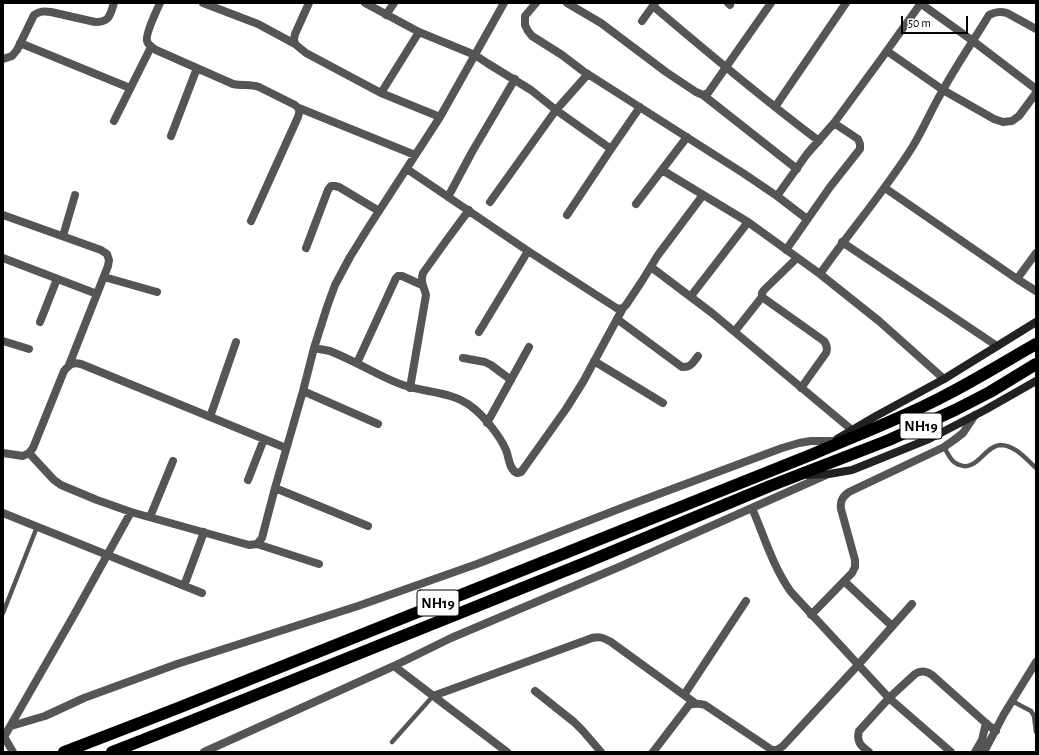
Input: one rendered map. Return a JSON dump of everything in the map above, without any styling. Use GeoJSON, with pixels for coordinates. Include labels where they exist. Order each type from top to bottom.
{"type":"FeatureCollection","features":[{"type":"Feature","properties":{"kind":"highway","name":"NH19"},"geometry":{"type":"LineString","coordinates":[[64,752],[812,454],[946,396],[1036,344]]}},
{"type":"Feature","properties":{"kind":"highway","name":"NH19"},"geometry":{"type":"LineString","coordinates":[[112,752],[889,440],[955,410],[990,392],[1036,364]]}},
{"type":"Feature","properties":{"kind":"main road"},"geometry":{"type":"LineString","coordinates":[[812,454],[944,379],[1036,322]]}},
{"type":"Feature","properties":{"kind":"main road"},"geometry":{"type":"LineString","coordinates":[[800,475],[829,474],[852,470],[928,438],[975,415],[1036,381]]}},
{"type":"Feature","properties":{"kind":"street"},"geometry":{"type":"LineString","coordinates":[[3,59],[12,56],[17,50],[34,15],[39,12],[44,11],[95,22],[102,22],[110,16],[114,3]]}},
{"type":"Feature","properties":{"kind":"street"},"geometry":{"type":"LineString","coordinates":[[160,3],[148,34],[147,41],[151,47],[156,50],[233,84],[254,85],[259,87],[295,104],[299,108],[415,155]]}},
{"type":"Feature","properties":{"kind":"street"},"geometry":{"type":"LineString","coordinates":[[203,3],[217,5],[258,24],[295,44],[306,53],[381,93],[440,117]]}},
{"type":"Feature","properties":{"kind":"street"},"geometry":{"type":"LineString","coordinates":[[295,44],[295,34],[308,3]]}},
{"type":"Feature","properties":{"kind":"street"},"geometry":{"type":"LineString","coordinates":[[365,3],[419,32],[474,55],[515,79],[610,149]]}},
{"type":"Feature","properties":{"kind":"street"},"geometry":{"type":"LineString","coordinates":[[386,15],[394,3]]}},
{"type":"Feature","properties":{"kind":"street"},"geometry":{"type":"LineString","coordinates":[[257,544],[262,538],[314,348],[335,285],[350,257],[440,117],[504,3]]}},
{"type":"Feature","properties":{"kind":"street"},"geometry":{"type":"LineString","coordinates":[[536,3],[525,16],[525,25],[532,36],[588,74],[743,173],[777,196],[807,220]]}},
{"type":"Feature","properties":{"kind":"street"},"geometry":{"type":"LineString","coordinates":[[567,3],[601,23],[666,72],[703,95],[797,169]]}},
{"type":"Feature","properties":{"kind":"street"},"geometry":{"type":"LineString","coordinates":[[703,95],[708,93],[771,3]]}},
{"type":"Feature","properties":{"kind":"street"},"geometry":{"type":"LineString","coordinates":[[775,107],[846,3]]}},
{"type":"Feature","properties":{"kind":"street"},"geometry":{"type":"LineString","coordinates":[[777,196],[887,52],[921,3],[1036,89]]}},
{"type":"Feature","properties":{"kind":"street"},"geometry":{"type":"LineString","coordinates":[[997,12],[1002,3]]}},
{"type":"Feature","properties":{"kind":"street"},"geometry":{"type":"LineString","coordinates":[[642,21],[654,5],[725,68],[819,141]]}},
{"type":"Feature","properties":{"kind":"street"},"geometry":{"type":"LineString","coordinates":[[820,274],[842,242],[885,188],[925,125],[943,90],[989,15],[997,12],[1007,13],[1036,29]]}},
{"type":"Feature","properties":{"kind":"street"},"geometry":{"type":"LineString","coordinates":[[381,93],[419,32]]}},
{"type":"Feature","properties":{"kind":"street"},"geometry":{"type":"LineString","coordinates":[[20,43],[130,88]]}},
{"type":"Feature","properties":{"kind":"street"},"geometry":{"type":"LineString","coordinates":[[114,121],[151,47]]}},
{"type":"Feature","properties":{"kind":"street"},"geometry":{"type":"LineString","coordinates":[[887,52],[943,90],[994,119],[1003,122],[1012,121],[1019,116],[1036,93]]}},
{"type":"Feature","properties":{"kind":"street"},"geometry":{"type":"LineString","coordinates":[[171,136],[197,68]]}},
{"type":"Feature","properties":{"kind":"street"},"geometry":{"type":"LineString","coordinates":[[490,202],[556,110],[588,74]]}},
{"type":"Feature","properties":{"kind":"street"},"geometry":{"type":"LineString","coordinates":[[448,197],[472,152],[515,79]]}},
{"type":"Feature","properties":{"kind":"street"},"geometry":{"type":"LineString","coordinates":[[567,215],[610,149],[640,107]]}},
{"type":"Feature","properties":{"kind":"street"},"geometry":{"type":"LineString","coordinates":[[251,221],[298,117],[300,112],[299,108]]}},
{"type":"Feature","properties":{"kind":"street"},"geometry":{"type":"LineString","coordinates":[[786,250],[830,187],[860,149],[858,139],[834,123]]}},
{"type":"Feature","properties":{"kind":"street"},"geometry":{"type":"LineString","coordinates":[[636,204],[687,138]]}},
{"type":"Feature","properties":{"kind":"street"},"geometry":{"type":"LineString","coordinates":[[407,168],[528,251],[615,308],[623,308]]}},
{"type":"Feature","properties":{"kind":"street"},"geometry":{"type":"LineString","coordinates":[[662,170],[748,222],[820,274],[879,321],[944,379]]}},
{"type":"Feature","properties":{"kind":"street"},"geometry":{"type":"LineString","coordinates":[[306,248],[328,190],[331,186],[339,187],[379,211]]}},
{"type":"Feature","properties":{"kind":"street"},"geometry":{"type":"LineString","coordinates":[[885,188],[1036,291]]}},
{"type":"Feature","properties":{"kind":"street"},"geometry":{"type":"LineString","coordinates":[[63,236],[75,195]]}},
{"type":"Feature","properties":{"kind":"street"},"geometry":{"type":"LineString","coordinates":[[314,348],[330,351],[410,388],[455,397],[472,407],[499,438],[508,455],[511,468],[514,472],[521,472],[566,409],[583,382],[623,308],[658,256],[704,195]]}},
{"type":"Feature","properties":{"kind":"street"},"geometry":{"type":"LineString","coordinates":[[410,388],[426,295],[421,279],[446,241],[470,210]]}},
{"type":"Feature","properties":{"kind":"street"},"geometry":{"type":"LineString","coordinates":[[3,215],[101,250],[108,254],[109,260],[104,277],[69,365],[64,371],[33,448],[29,453],[23,456],[3,453]]}},
{"type":"Feature","properties":{"kind":"street"},"geometry":{"type":"LineString","coordinates":[[691,296],[748,222]]}},
{"type":"Feature","properties":{"kind":"street"},"geometry":{"type":"LineString","coordinates":[[842,242],[997,346]]}},
{"type":"Feature","properties":{"kind":"street"},"geometry":{"type":"LineString","coordinates":[[479,332],[528,251]]}},
{"type":"Feature","properties":{"kind":"street"},"geometry":{"type":"LineString","coordinates":[[1017,279],[1036,253]]}},
{"type":"Feature","properties":{"kind":"street"},"geometry":{"type":"LineString","coordinates":[[3,258],[97,294]]}},
{"type":"Feature","properties":{"kind":"street"},"geometry":{"type":"LineString","coordinates":[[734,331],[762,296],[764,290],[797,258]]}},
{"type":"Feature","properties":{"kind":"street"},"geometry":{"type":"LineString","coordinates":[[651,267],[691,296],[852,430]]}},
{"type":"Feature","properties":{"kind":"street"},"geometry":{"type":"LineString","coordinates":[[357,363],[396,278],[398,276],[402,276],[422,284]]}},
{"type":"Feature","properties":{"kind":"street"},"geometry":{"type":"LineString","coordinates":[[104,277],[157,292]]}},
{"type":"Feature","properties":{"kind":"street"},"geometry":{"type":"LineString","coordinates":[[40,322],[57,279]]}},
{"type":"Feature","properties":{"kind":"street"},"geometry":{"type":"LineString","coordinates":[[762,296],[827,344],[828,349],[826,353],[801,388]]}},
{"type":"Feature","properties":{"kind":"street"},"geometry":{"type":"LineString","coordinates":[[617,319],[682,367],[687,368],[690,366],[698,356]]}},
{"type":"Feature","properties":{"kind":"street"},"geometry":{"type":"LineString","coordinates":[[3,341],[29,349]]}},
{"type":"Feature","properties":{"kind":"street"},"geometry":{"type":"LineString","coordinates":[[210,417],[236,342]]}},
{"type":"Feature","properties":{"kind":"street"},"geometry":{"type":"LineString","coordinates":[[487,423],[529,347]]}},
{"type":"Feature","properties":{"kind":"street"},"geometry":{"type":"LineString","coordinates":[[463,358],[485,362],[511,380]]}},
{"type":"Feature","properties":{"kind":"street"},"geometry":{"type":"LineString","coordinates":[[594,361],[662,403]]}},
{"type":"Feature","properties":{"kind":"street"},"geometry":{"type":"LineString","coordinates":[[69,365],[74,363],[81,364],[286,448]]}},
{"type":"Feature","properties":{"kind":"street"},"geometry":{"type":"LineString","coordinates":[[303,392],[378,424]]}},
{"type":"Feature","properties":{"kind":"street"},"geometry":{"type":"LineString","coordinates":[[812,615],[844,582],[855,567],[855,560],[841,509],[840,502],[843,496],[944,447],[963,433],[975,415]]}},
{"type":"Feature","properties":{"kind":"street"},"geometry":{"type":"LineString","coordinates":[[248,480],[264,439]]}},
{"type":"Feature","properties":{"kind":"street"},"geometry":{"type":"LineString","coordinates":[[10,726],[45,716],[84,698],[178,664],[358,606],[477,564],[782,448],[811,441],[834,441]]}},
{"type":"Feature","properties":{"kind":"street"},"geometry":{"type":"LineString","coordinates":[[29,453],[54,480],[62,485],[98,500],[131,512],[249,545],[257,544],[319,564]]}},
{"type":"Feature","properties":{"kind":"street"},"geometry":{"type":"LineString","coordinates":[[150,517],[173,461]]}},
{"type":"Feature","properties":{"kind":"street"},"geometry":{"type":"LineString","coordinates":[[204,752],[394,666],[451,638],[829,474]]}},
{"type":"Feature","properties":{"kind":"street"},"geometry":{"type":"LineString","coordinates":[[275,488],[368,526]]}},
{"type":"Feature","properties":{"kind":"street"},"geometry":{"type":"LineString","coordinates":[[752,508],[779,574],[791,592],[889,698],[951,752]]}},
{"type":"Feature","properties":{"kind":"street"},"geometry":{"type":"LineString","coordinates":[[13,752],[4,736],[74,615],[131,512]]}},
{"type":"Feature","properties":{"kind":"street"},"geometry":{"type":"LineString","coordinates":[[3,513],[202,593]]}},
{"type":"Feature","properties":{"kind":"street"},"geometry":{"type":"LineString","coordinates":[[184,586],[204,532]]}},
{"type":"Feature","properties":{"kind":"street"},"geometry":{"type":"LineString","coordinates":[[844,582],[892,626]]}},
{"type":"Feature","properties":{"kind":"street"},"geometry":{"type":"LineString","coordinates":[[684,696],[746,601]]}},
{"type":"Feature","properties":{"kind":"street"},"geometry":{"type":"LineString","coordinates":[[653,752],[689,705],[694,703],[705,705],[772,750],[778,751],[912,604]]}},
{"type":"Feature","properties":{"kind":"street"},"geometry":{"type":"LineString","coordinates":[[433,696],[598,637],[604,638],[611,642],[694,703]]}},
{"type":"Feature","properties":{"kind":"street"},"geometry":{"type":"LineString","coordinates":[[975,752],[991,727],[1004,714],[1036,662]]}},
{"type":"Feature","properties":{"kind":"street"},"geometry":{"type":"LineString","coordinates":[[394,666],[507,752]]}},
{"type":"Feature","properties":{"kind":"street"},"geometry":{"type":"LineString","coordinates":[[869,752],[858,741],[857,736],[859,732],[889,698],[918,672],[922,671],[928,672],[932,675],[991,727]]}},
{"type":"Feature","properties":{"kind":"street"},"geometry":{"type":"LineString","coordinates":[[535,691],[574,722],[601,752]]}},
{"type":"Feature","properties":{"kind":"street"},"geometry":{"type":"LineString","coordinates":[[984,752],[991,727]]}},
{"type":"Feature","properties":{"kind":"lane"},"geometry":{"type":"LineString","coordinates":[[944,447],[955,463],[963,466],[972,465],[990,448],[999,445],[1006,446],[1014,449],[1036,468]]}},
{"type":"Feature","properties":{"kind":"lane"},"geometry":{"type":"LineString","coordinates":[[3,613],[37,527]]}},
{"type":"Feature","properties":{"kind":"lane"},"geometry":{"type":"LineString","coordinates":[[392,742],[433,696]]}},
{"type":"Feature","properties":{"kind":"lane"},"geometry":{"type":"LineString","coordinates":[[1012,701],[1031,711],[1034,716],[1036,732]]}}]}
